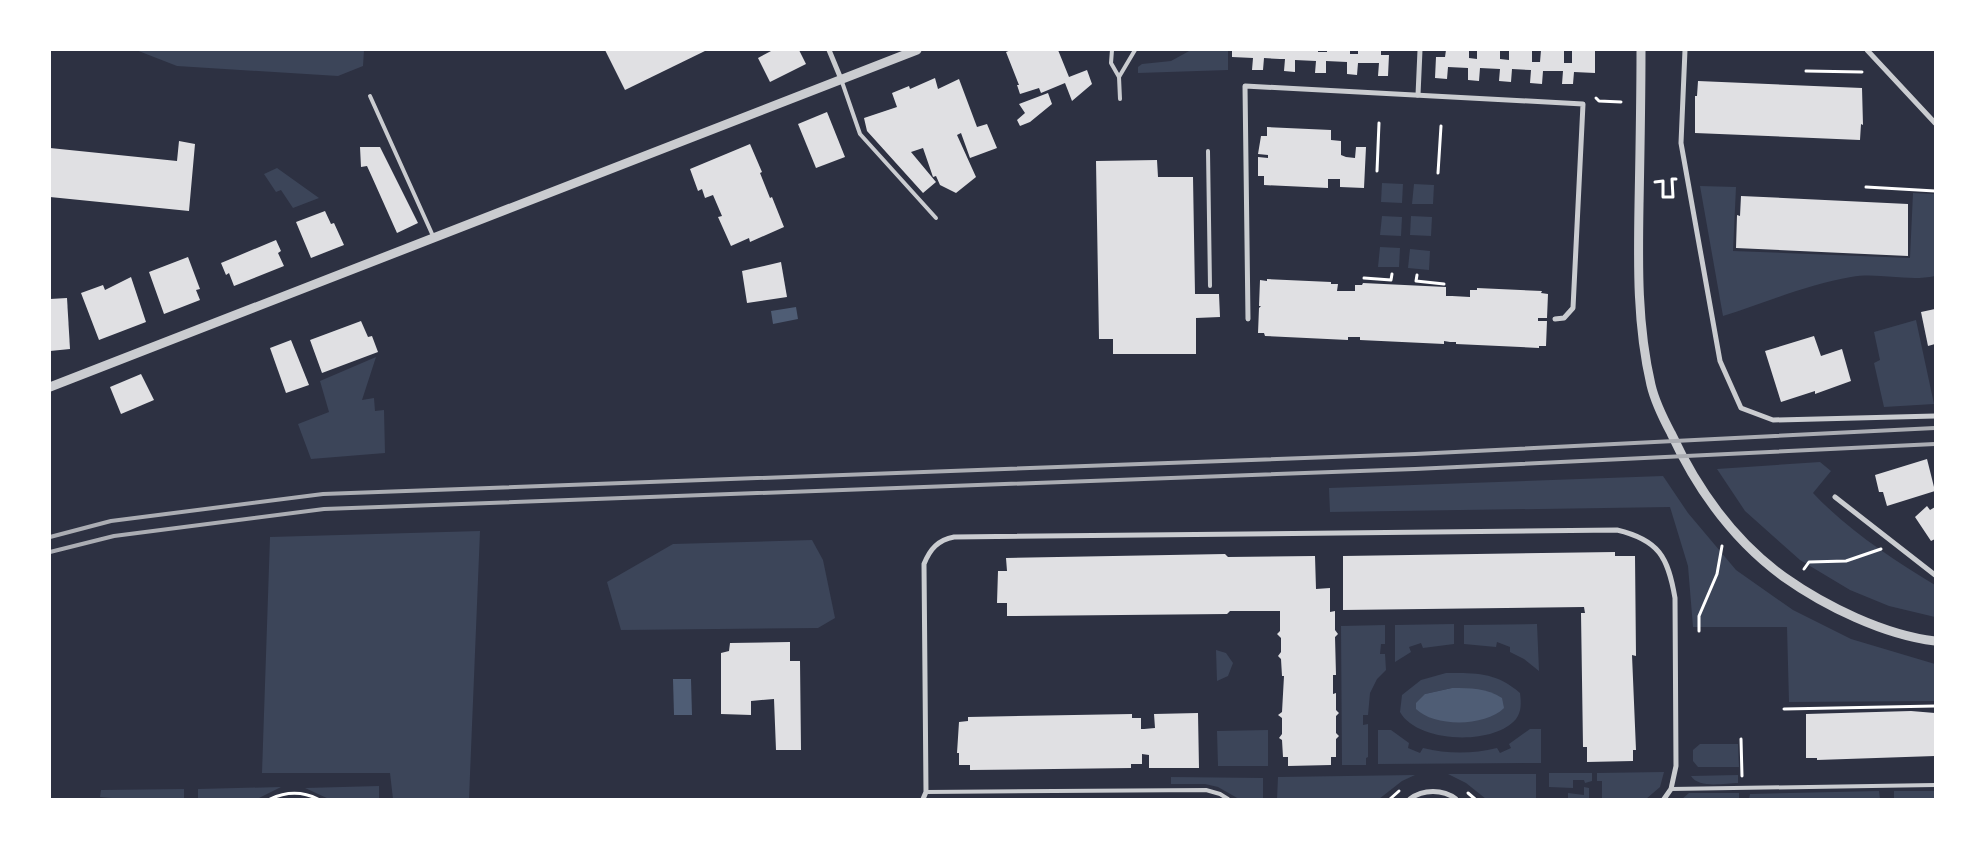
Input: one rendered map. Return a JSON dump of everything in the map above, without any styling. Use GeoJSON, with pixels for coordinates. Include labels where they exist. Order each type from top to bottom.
{"type":"FeatureCollection","features":[{"type":"Feature","properties":{"kind":"street"},"geometry":{"type":"LineString","coordinates":[[829,50],[841,79]]}},
{"type":"Feature","properties":{"kind":"street"},"geometry":{"type":"LineString","coordinates":[[50,387],[433,236],[917,50]]}},
{"type":"Feature","properties":{"kind":"street"},"geometry":{"type":"LineString","coordinates":[[1418,95],[1420,50]]}},
{"type":"Feature","properties":{"kind":"street"},"geometry":{"type":"LineString","coordinates":[[1641,50],[1638,292],[1651,386],[1659,409],[1688,469],[1722,519],[1760,560],[1804,592],[1865,622],[1935,641]]}},
{"type":"Feature","properties":{"kind":"street"},"geometry":{"type":"LineString","coordinates":[[1685,50],[1680,143],[1720,361],[1741,408],[1773,420],[1935,416]]}},
{"type":"Feature","properties":{"kind":"street"},"geometry":{"type":"LineString","coordinates":[[1867,50],[1935,123]]}},
{"type":"Feature","properties":{"kind":"street"},"geometry":{"type":"LineString","coordinates":[[1248,319],[1246,86],[1583,104],[1573,308],[1564,318],[1554,319]]}},
{"type":"Feature","properties":{"kind":"street"},"geometry":{"type":"LineString","coordinates":[[1835,496],[1935,575]]}},
{"type":"Feature","properties":{"kind":"street"},"geometry":{"type":"LineString","coordinates":[[923,799],[926,792],[924,564],[929,552],[942,540],[954,537],[1617,530],[1638,535],[1656,548],[1666,562],[1671,578],[1674,598],[1676,766],[1671,789],[1664,799]]}},
{"type":"Feature","properties":{"kind":"street"},"geometry":{"type":"LineString","coordinates":[[1410,799],[1425,792],[1439,792],[1456,799]]}},
{"type":"Feature","properties":{"kind":"lane"},"geometry":{"type":"LineString","coordinates":[[1112,50],[1112,63],[1119,77],[1120,99]]}},
{"type":"Feature","properties":{"kind":"lane"},"geometry":{"type":"LineString","coordinates":[[1119,77],[1136,50]]}},
{"type":"Feature","properties":{"kind":"lane"},"geometry":{"type":"LineString","coordinates":[[841,79],[860,134],[936,218]]}},
{"type":"Feature","properties":{"kind":"lane"},"geometry":{"type":"LineString","coordinates":[[370,96],[433,236]]}},
{"type":"Feature","properties":{"kind":"lane"},"geometry":{"type":"LineString","coordinates":[[1208,151],[1210,286]]}},
{"type":"Feature","properties":{"kind":"lane"},"geometry":{"type":"LineString","coordinates":[[1671,789],[1935,784]]}},
{"type":"Feature","properties":{"kind":"lane"},"geometry":{"type":"LineString","coordinates":[[926,792],[1206,790],[1220,794],[1228,799]]}},
{"type":"Feature","properties":{"kind":"path"},"geometry":{"type":"LineString","coordinates":[[1806,71],[1862,72]]}},
{"type":"Feature","properties":{"kind":"path"},"geometry":{"type":"LineString","coordinates":[[1593,95],[1599,101],[1621,102]]}},
{"type":"Feature","properties":{"kind":"path"},"geometry":{"type":"LineString","coordinates":[[1377,171],[1379,123]]}},
{"type":"Feature","properties":{"kind":"path"},"geometry":{"type":"LineString","coordinates":[[1438,173],[1441,126]]}},
{"type":"Feature","properties":{"kind":"path"},"geometry":{"type":"LineString","coordinates":[[1655,182],[1663,181],[1663,196],[1673,197],[1672,179],[1677,179]]}},
{"type":"Feature","properties":{"kind":"path"},"geometry":{"type":"LineString","coordinates":[[1866,187],[1935,191]]}},
{"type":"Feature","properties":{"kind":"path"},"geometry":{"type":"LineString","coordinates":[[1364,278],[1391,280],[1392,274]]}},
{"type":"Feature","properties":{"kind":"path"},"geometry":{"type":"LineString","coordinates":[[1416,276],[1416,281],[1444,284]]}},
{"type":"Feature","properties":{"kind":"path"},"geometry":{"type":"LineString","coordinates":[[1804,568],[1809,562],[1846,561],[1895,544]]}},
{"type":"Feature","properties":{"kind":"path"},"geometry":{"type":"LineString","coordinates":[[1699,631],[1699,616],[1717,574],[1722,546]]}},
{"type":"Feature","properties":{"kind":"path"},"geometry":{"type":"LineString","coordinates":[[1784,709],[1935,706]]}},
{"type":"Feature","properties":{"kind":"path"},"geometry":{"type":"LineString","coordinates":[[1741,739],[1742,788]]}},
{"type":"Feature","properties":{"kind":"path"},"geometry":{"type":"LineString","coordinates":[[270,799],[283,794],[301,794],[318,799]]}},
{"type":"Feature","properties":{"kind":"shaded area"},"geometry":{"type":"Polygon","coordinates":[[[136,50],[364,50],[363,66],[338,76],[177,66],[136,50]]]}},
{"type":"Feature","properties":{"kind":"shaded area"},"geometry":{"type":"Polygon","coordinates":[[[1191,50],[1228,50],[1228,70],[1138,73],[1138,67],[1142,64],[1171,61],[1191,50]]]}},
{"type":"Feature","properties":{"kind":"shaded area"},"geometry":{"type":"Polygon","coordinates":[[[277,168],[319,198],[293,208],[281,190],[276,192],[264,174],[277,168]]]}},
{"type":"Feature","properties":{"kind":"shaded area"},"geometry":{"type":"Polygon","coordinates":[[[1382,183],[1403,184],[1402,203],[1381,202],[1382,183]]]}},
{"type":"Feature","properties":{"kind":"shaded area"},"geometry":{"type":"Polygon","coordinates":[[[1414,184],[1434,185],[1433,204],[1412,204],[1414,184]]]}},
{"type":"Feature","properties":{"kind":"shaded area"},"geometry":{"type":"Polygon","coordinates":[[[1700,186],[1736,187],[1733,251],[1910,258],[1913,193],[1935,194],[1935,276],[1914,278],[1861,276],[1835,280],[1723,316],[1700,186]]]}},
{"type":"Feature","properties":{"kind":"shaded area"},"geometry":{"type":"Polygon","coordinates":[[[1382,216],[1402,217],[1401,236],[1380,235],[1382,216]]]}},
{"type":"Feature","properties":{"kind":"shaded area"},"geometry":{"type":"Polygon","coordinates":[[[1411,216],[1432,217],[1431,236],[1410,235],[1411,216]]]}},
{"type":"Feature","properties":{"kind":"shaded area"},"geometry":{"type":"Polygon","coordinates":[[[1380,247],[1400,248],[1399,267],[1378,267],[1380,247]]]}},
{"type":"Feature","properties":{"kind":"shaded area"},"geometry":{"type":"Polygon","coordinates":[[[1410,249],[1430,251],[1429,270],[1408,268],[1410,249]]]}},
{"type":"Feature","properties":{"kind":"shaded area"},"geometry":{"type":"Polygon","coordinates":[[[796,307],[798,319],[773,324],[771,311],[796,307]]]}},
{"type":"Feature","properties":{"kind":"shaded area"},"geometry":{"type":"Polygon","coordinates":[[[1916,320],[1934,404],[1884,407],[1874,363],[1880,360],[1874,332],[1916,320]]]}},
{"type":"Feature","properties":{"kind":"shaded area"},"geometry":{"type":"Polygon","coordinates":[[[376,357],[362,400],[374,398],[375,411],[384,410],[385,453],[311,459],[298,424],[329,412],[320,381],[376,357]]]}},
{"type":"Feature","properties":{"kind":"shaded area"},"geometry":{"type":"Polygon","coordinates":[[[1820,462],[1831,471],[1813,493],[1856,532],[1935,585],[1935,617],[1889,606],[1850,590],[1800,560],[1745,511],[1717,469],[1820,462]]]}},
{"type":"Feature","properties":{"kind":"shaded area"},"geometry":{"type":"Polygon","coordinates":[[[1663,476],[1688,513],[1736,570],[1793,610],[1851,639],[1935,664],[1935,701],[1789,702],[1787,627],[1693,627],[1688,566],[1670,507],[1330,512],[1329,488],[1663,476]]]}},
{"type":"Feature","properties":{"kind":"shaded area"},"geometry":{"type":"Polygon","coordinates":[[[480,531],[469,799],[393,799],[390,773],[262,773],[270,537],[480,531]]]}},
{"type":"Feature","properties":{"kind":"shaded area"},"geometry":{"type":"Polygon","coordinates":[[[812,540],[823,560],[835,618],[818,628],[621,630],[607,582],[673,544],[812,540]]]}},
{"type":"Feature","properties":{"kind":"shaded area"},"geometry":{"type":"Polygon","coordinates":[[[1454,624],[1454,644],[1423,648],[1421,643],[1409,647],[1411,652],[1395,662],[1395,625],[1454,624]]]}},
{"type":"Feature","properties":{"kind":"shaded area"},"geometry":{"type":"Polygon","coordinates":[[[1537,624],[1539,671],[1524,659],[1510,652],[1510,647],[1497,642],[1496,647],[1464,644],[1464,625],[1537,624]]]}},
{"type":"Feature","properties":{"kind":"shaded area"},"geometry":{"type":"Polygon","coordinates":[[[1385,625],[1385,644],[1381,644],[1380,654],[1385,654],[1386,670],[1377,679],[1370,693],[1368,715],[1363,715],[1363,725],[1368,724],[1368,757],[1366,758],[1366,765],[1342,765],[1341,626],[1385,625]]]}},
{"type":"Feature","properties":{"kind":"shaded area"},"geometry":{"type":"Polygon","coordinates":[[[1216,650],[1226,653],[1233,663],[1228,676],[1217,681],[1216,650]]]}},
{"type":"Feature","properties":{"kind":"shaded area"},"geometry":{"type":"Polygon","coordinates":[[[1446,673],[1494,677],[1520,693],[1520,710],[1516,719],[1505,728],[1491,734],[1474,737],[1438,735],[1422,730],[1409,722],[1400,712],[1402,695],[1421,680],[1446,673]],[[1452,688],[1425,694],[1447,721],[1475,720],[1452,688]]]}},
{"type":"Feature","properties":{"kind":"shaded area"},"geometry":{"type":"Polygon","coordinates":[[[673,679],[691,679],[692,715],[674,715],[673,679]]]}},
{"type":"Feature","properties":{"kind":"shaded area"},"geometry":{"type":"Polygon","coordinates":[[[1452,688],[1490,692],[1502,698],[1504,708],[1485,719],[1460,722],[1447,722],[1435,719],[1424,715],[1416,709],[1416,703],[1425,694],[1452,688]]]}},
{"type":"Feature","properties":{"kind":"shaded area"},"geometry":{"type":"Polygon","coordinates":[[[1530,729],[1541,729],[1541,763],[1378,764],[1378,730],[1391,730],[1409,743],[1408,748],[1420,753],[1423,748],[1460,752],[1497,748],[1500,753],[1511,748],[1509,744],[1530,729]]]}},
{"type":"Feature","properties":{"kind":"shaded area"},"geometry":{"type":"Polygon","coordinates":[[[1268,730],[1268,766],[1218,766],[1217,731],[1268,730]]]}},
{"type":"Feature","properties":{"kind":"shaded area"},"geometry":{"type":"Polygon","coordinates":[[[1700,744],[1738,744],[1739,767],[1698,767],[1693,761],[1693,750],[1700,744]]]}},
{"type":"Feature","properties":{"kind":"shaded area"},"geometry":{"type":"Polygon","coordinates":[[[1664,772],[1660,787],[1646,799],[1568,799],[1568,793],[1584,795],[1584,787],[1589,788],[1589,798],[1602,798],[1602,781],[1597,781],[1597,773],[1664,772]]]}},
{"type":"Feature","properties":{"kind":"shaded area"},"geometry":{"type":"Polygon","coordinates":[[[1549,773],[1592,773],[1592,781],[1585,783],[1584,780],[1573,780],[1573,788],[1549,787],[1549,773]]]}},
{"type":"Feature","properties":{"kind":"shaded area"},"geometry":{"type":"Polygon","coordinates":[[[1448,774],[1536,774],[1536,799],[1486,799],[1466,783],[1448,774]]]}},
{"type":"Feature","properties":{"kind":"shaded area"},"geometry":{"type":"Polygon","coordinates":[[[1415,775],[1402,781],[1379,799],[1277,799],[1278,777],[1415,775]]]}},
{"type":"Feature","properties":{"kind":"shaded area"},"geometry":{"type":"Polygon","coordinates":[[[1738,775],[1738,783],[1713,784],[1700,783],[1691,776],[1738,775]]]}},
{"type":"Feature","properties":{"kind":"shaded area"},"geometry":{"type":"Polygon","coordinates":[[[1171,777],[1263,778],[1263,799],[1239,799],[1218,787],[1205,784],[1171,784],[1171,777]]]}},
{"type":"Feature","properties":{"kind":"shaded area"},"geometry":{"type":"Polygon","coordinates":[[[379,786],[379,799],[329,799],[305,788],[379,786]]]}},
{"type":"Feature","properties":{"kind":"shaded area"},"geometry":{"type":"Polygon","coordinates":[[[281,787],[257,799],[198,799],[198,789],[281,787]]]}},
{"type":"Feature","properties":{"kind":"shaded area"},"geometry":{"type":"Polygon","coordinates":[[[184,789],[184,799],[100,797],[101,790],[184,789]]]}},
{"type":"Feature","properties":{"kind":"shaded area"},"geometry":{"type":"Polygon","coordinates":[[[1879,791],[1880,799],[1749,799],[1750,794],[1879,791]]]}},
{"type":"Feature","properties":{"kind":"shaded area"},"geometry":{"type":"Polygon","coordinates":[[[1894,791],[1935,791],[1935,799],[1894,799],[1894,791]]]}},
{"type":"Feature","properties":{"kind":"shaded area"},"geometry":{"type":"Polygon","coordinates":[[[1689,793],[1739,793],[1739,799],[1682,799],[1689,793]]]}},
{"type":"Feature","properties":{"kind":"building"},"geometry":{"type":"Polygon","coordinates":[[[605,50],[707,50],[625,90],[605,50]]]}},
{"type":"Feature","properties":{"kind":"building"},"geometry":{"type":"Polygon","coordinates":[[[773,50],[799,50],[806,64],[770,82],[758,58],[773,50]]]}},
{"type":"Feature","properties":{"kind":"building"},"geometry":{"type":"Polygon","coordinates":[[[1011,50],[1058,50],[1069,77],[1087,70],[1092,84],[1072,101],[1065,83],[1041,93],[1039,88],[1020,94],[1017,85],[1019,85],[1006,52],[1011,50]]]}},
{"type":"Feature","properties":{"kind":"building"},"geometry":{"type":"Polygon","coordinates":[[[1232,50],[1318,50],[1318,52],[1327,52],[1327,50],[1350,50],[1350,54],[1358,54],[1358,50],[1381,50],[1381,55],[1389,55],[1388,76],[1378,76],[1379,63],[1358,63],[1357,75],[1347,74],[1347,62],[1326,61],[1326,73],[1315,73],[1316,61],[1295,60],[1295,72],[1284,71],[1285,59],[1264,58],[1263,70],[1252,70],[1253,58],[1232,57],[1232,50]]]}},
{"type":"Feature","properties":{"kind":"building"},"geometry":{"type":"Polygon","coordinates":[[[1446,50],[1469,50],[1469,58],[1477,59],[1477,50],[1500,50],[1500,59],[1509,60],[1509,50],[1532,50],[1532,62],[1540,62],[1541,50],[1564,50],[1564,63],[1572,63],[1572,50],[1595,50],[1595,73],[1574,72],[1573,84],[1562,84],[1563,71],[1543,71],[1542,84],[1530,83],[1531,70],[1512,69],[1511,82],[1499,81],[1500,69],[1480,68],[1479,81],[1468,80],[1468,68],[1448,67],[1447,79],[1435,78],[1436,57],[1445,57],[1446,50]]]}},
{"type":"Feature","properties":{"kind":"building"},"geometry":{"type":"Polygon","coordinates":[[[935,78],[938,89],[959,79],[977,127],[987,124],[997,148],[970,158],[961,133],[957,135],[976,177],[956,193],[940,185],[936,176],[933,177],[923,148],[911,152],[936,182],[923,193],[867,131],[864,118],[897,107],[892,93],[909,86],[910,89],[935,78]]]}},
{"type":"Feature","properties":{"kind":"building"},"geometry":{"type":"Polygon","coordinates":[[[1698,81],[1862,88],[1863,125],[1861,124],[1860,140],[1695,133],[1695,96],[1697,96],[1698,81]]]}},
{"type":"Feature","properties":{"kind":"building"},"geometry":{"type":"Polygon","coordinates":[[[1048,93],[1052,104],[1030,122],[1020,126],[1017,120],[1025,113],[1019,104],[1048,93]]]}},
{"type":"Feature","properties":{"kind":"building"},"geometry":{"type":"Polygon","coordinates":[[[827,112],[845,157],[816,168],[798,124],[827,112]]]}},
{"type":"Feature","properties":{"kind":"building"},"geometry":{"type":"Polygon","coordinates":[[[1267,127],[1331,130],[1331,140],[1341,141],[1341,155],[1346,157],[1355,158],[1356,147],[1366,147],[1364,188],[1340,187],[1340,179],[1328,179],[1328,188],[1264,185],[1264,176],[1258,176],[1258,157],[1268,158],[1268,155],[1258,154],[1261,136],[1267,136],[1267,127]]]}},
{"type":"Feature","properties":{"kind":"building"},"geometry":{"type":"Polygon","coordinates":[[[179,141],[195,144],[189,211],[50,197],[50,148],[177,161],[179,141]]]}},
{"type":"Feature","properties":{"kind":"building"},"geometry":{"type":"Polygon","coordinates":[[[750,144],[762,172],[760,173],[770,198],[772,197],[784,227],[750,242],[749,238],[731,246],[718,217],[722,216],[713,195],[705,198],[702,189],[698,191],[690,169],[750,144]]]}},
{"type":"Feature","properties":{"kind":"building"},"geometry":{"type":"Polygon","coordinates":[[[360,147],[380,147],[418,223],[397,233],[367,166],[361,167],[360,147]]]}},
{"type":"Feature","properties":{"kind":"building"},"geometry":{"type":"Polygon","coordinates":[[[1157,160],[1158,177],[1193,177],[1195,294],[1219,294],[1220,317],[1196,318],[1196,354],[1113,354],[1113,339],[1099,339],[1096,161],[1157,160]]]}},
{"type":"Feature","properties":{"kind":"building"},"geometry":{"type":"Polygon","coordinates":[[[1741,196],[1908,204],[1908,256],[1736,248],[1737,215],[1740,216],[1741,196]]]}},
{"type":"Feature","properties":{"kind":"building"},"geometry":{"type":"Polygon","coordinates":[[[325,211],[331,224],[334,223],[344,245],[311,258],[296,222],[325,211]]]}},
{"type":"Feature","properties":{"kind":"building"},"geometry":{"type":"Polygon","coordinates":[[[276,240],[281,251],[278,253],[284,266],[234,286],[229,273],[226,275],[221,263],[276,240]]]}},
{"type":"Feature","properties":{"kind":"building"},"geometry":{"type":"Polygon","coordinates":[[[188,257],[200,289],[196,290],[200,300],[164,314],[149,272],[188,257]]]}},
{"type":"Feature","properties":{"kind":"building"},"geometry":{"type":"Polygon","coordinates":[[[781,262],[787,297],[747,303],[742,271],[781,262]]]}},
{"type":"Feature","properties":{"kind":"building"},"geometry":{"type":"Polygon","coordinates":[[[131,277],[146,322],[99,340],[81,293],[103,285],[105,290],[131,277]]]}},
{"type":"Feature","properties":{"kind":"building"},"geometry":{"type":"Polygon","coordinates":[[[1267,279],[1331,282],[1331,284],[1338,284],[1337,291],[1355,291],[1355,285],[1362,285],[1363,283],[1446,287],[1446,296],[1470,297],[1470,290],[1477,290],[1477,288],[1542,291],[1541,293],[1548,294],[1547,318],[1538,318],[1538,321],[1547,321],[1546,346],[1539,346],[1539,348],[1456,344],[1456,342],[1444,341],[1444,344],[1360,340],[1360,337],[1348,337],[1348,340],[1265,336],[1264,333],[1258,333],[1259,308],[1261,306],[1259,306],[1260,280],[1267,281],[1267,279]]]}},
{"type":"Feature","properties":{"kind":"building"},"geometry":{"type":"Polygon","coordinates":[[[67,298],[70,349],[50,351],[50,299],[67,298]]]}},
{"type":"Feature","properties":{"kind":"building"},"geometry":{"type":"Polygon","coordinates":[[[1935,309],[1935,344],[1928,346],[1921,312],[1935,309]]]}},
{"type":"Feature","properties":{"kind":"building"},"geometry":{"type":"Polygon","coordinates":[[[361,321],[368,337],[372,336],[378,352],[322,373],[310,340],[361,321]]]}},
{"type":"Feature","properties":{"kind":"building"},"geometry":{"type":"Polygon","coordinates":[[[1814,336],[1821,356],[1842,349],[1851,381],[1815,394],[1815,391],[1781,402],[1765,351],[1814,336]]]}},
{"type":"Feature","properties":{"kind":"building"},"geometry":{"type":"Polygon","coordinates":[[[291,340],[309,385],[286,393],[270,348],[291,340]]]}},
{"type":"Feature","properties":{"kind":"building"},"geometry":{"type":"Polygon","coordinates":[[[141,374],[154,400],[121,414],[110,387],[141,374]]]}},
{"type":"Feature","properties":{"kind":"building"},"geometry":{"type":"Polygon","coordinates":[[[1927,459],[1935,491],[1887,506],[1883,492],[1879,492],[1875,475],[1927,459]]]}},
{"type":"Feature","properties":{"kind":"building"},"geometry":{"type":"Polygon","coordinates":[[[1927,506],[1930,510],[1935,507],[1935,539],[1931,541],[1915,517],[1927,506]]]}},
{"type":"Feature","properties":{"kind":"building"},"geometry":{"type":"Polygon","coordinates":[[[1615,552],[1615,556],[1635,556],[1636,656],[1632,655],[1636,750],[1633,750],[1633,761],[1587,762],[1587,747],[1583,747],[1581,613],[1585,613],[1584,607],[1343,610],[1343,556],[1615,552]]]}},
{"type":"Feature","properties":{"kind":"building"},"geometry":{"type":"Polygon","coordinates":[[[1225,554],[1228,557],[1315,556],[1316,589],[1330,588],[1330,612],[1335,611],[1335,630],[1338,634],[1335,637],[1336,675],[1333,675],[1333,694],[1336,693],[1336,710],[1339,713],[1336,716],[1336,733],[1339,736],[1336,739],[1336,757],[1331,757],[1331,765],[1288,766],[1288,757],[1283,757],[1282,740],[1279,738],[1282,734],[1282,718],[1278,715],[1282,712],[1284,676],[1282,676],[1281,659],[1278,656],[1281,652],[1281,638],[1277,634],[1280,631],[1280,611],[1230,611],[1227,614],[1007,616],[1007,603],[997,603],[998,571],[1007,571],[1006,558],[1225,554]]]}},
{"type":"Feature","properties":{"kind":"building"},"geometry":{"type":"Polygon","coordinates":[[[790,642],[790,661],[800,661],[801,750],[776,750],[774,699],[751,701],[751,715],[721,714],[721,653],[729,651],[730,643],[790,642]]]}},
{"type":"Feature","properties":{"kind":"building"},"geometry":{"type":"Polygon","coordinates":[[[1911,711],[1935,713],[1935,756],[1817,760],[1817,758],[1806,758],[1806,714],[1911,711]]]}},
{"type":"Feature","properties":{"kind":"building"},"geometry":{"type":"Polygon","coordinates":[[[1198,713],[1199,768],[1149,768],[1149,755],[1142,754],[1142,764],[1131,764],[1131,768],[970,770],[970,765],[959,765],[959,753],[957,753],[959,722],[968,721],[968,717],[1132,714],[1132,718],[1141,718],[1141,729],[1144,729],[1155,728],[1154,714],[1198,713]]]}},
{"type":"Feature","properties":{"kind":"railway"},"geometry":{"type":"LineString","coordinates":[[50,537],[111,521],[323,494],[1415,454],[1935,428]]}},
{"type":"Feature","properties":{"kind":"railway"},"geometry":{"type":"LineString","coordinates":[[50,552],[114,536],[324,509],[1415,469],[1935,444]]}}]}
